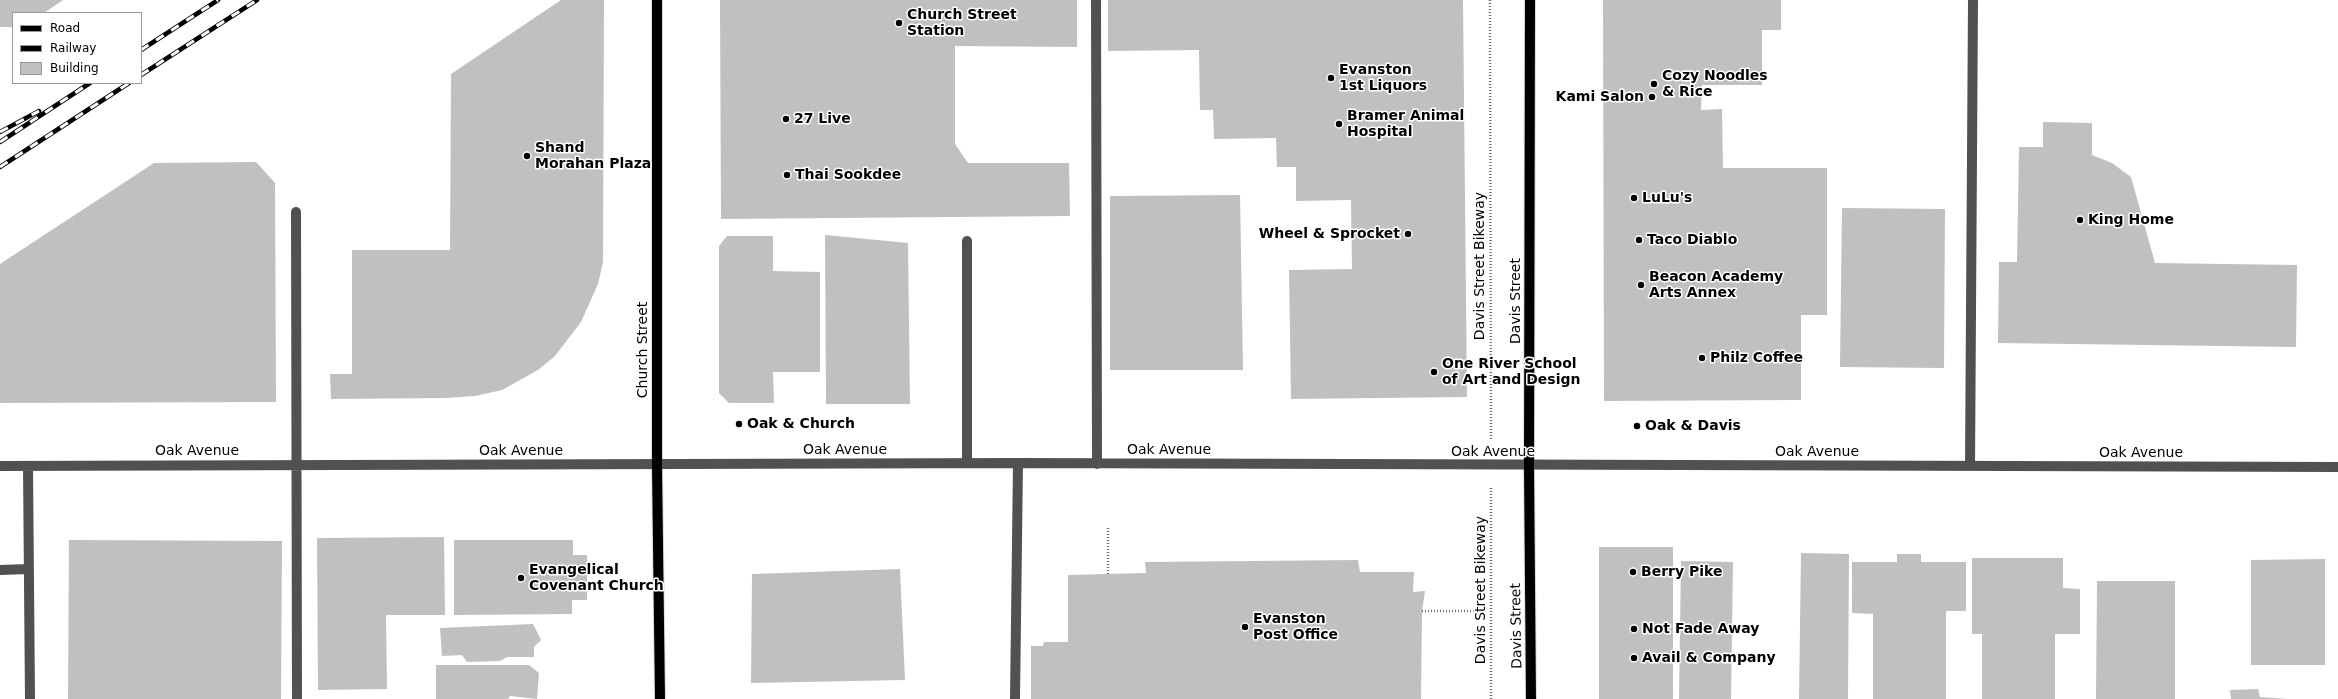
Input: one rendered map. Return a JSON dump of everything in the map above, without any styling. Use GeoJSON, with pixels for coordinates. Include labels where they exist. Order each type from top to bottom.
{"type":"FeatureCollection","features":[{"type":"Feature","properties":{"kind":"main road","name":"Church Street"},"geometry":{"type":"LineString","coordinates":[[656,0],[657,466],[660,699]]}},
{"type":"Feature","properties":{"kind":"main road","name":"Davis Street"},"geometry":{"type":"LineString","coordinates":[[1530,0],[1529,466],[1531,699]]}},
{"type":"Feature","properties":{"kind":"street"},"geometry":{"type":"LineString","coordinates":[[1096,0],[1097,464]]}},
{"type":"Feature","properties":{"kind":"street"},"geometry":{"type":"LineString","coordinates":[[1970,466],[1973,0]]}},
{"type":"Feature","properties":{"kind":"street"},"geometry":{"type":"LineString","coordinates":[[296,212],[297,699]]}},
{"type":"Feature","properties":{"kind":"street"},"geometry":{"type":"LineString","coordinates":[[967,241],[967,464]]}},
{"type":"Feature","properties":{"kind":"street"},"geometry":{"type":"LineString","coordinates":[[1015,699],[1018,464]]}},
{"type":"Feature","properties":{"kind":"street","name":"Oak Avenue"},"geometry":{"type":"LineString","coordinates":[[0,466],[1097,464],[2338,467]]}},
{"type":"Feature","properties":{"kind":"street"},"geometry":{"type":"LineString","coordinates":[[28,466],[30,699]]}},
{"type":"Feature","properties":{"kind":"street"},"geometry":{"type":"LineString","coordinates":[[0,570],[28,569]]}},
{"type":"Feature","properties":{"kind":"path","name":"Davis Street Bikeway"},"geometry":{"type":"LineString","coordinates":[[1490,0],[1491,699]]}},
{"type":"Feature","properties":{"kind":"path"},"geometry":{"type":"LineString","coordinates":[[1108,528],[1108,574]]}},
{"type":"Feature","properties":{"kind":"path"},"geometry":{"type":"LineString","coordinates":[[1422,611],[1474,611]]}},
{"type":"Feature","properties":{"kind":"building"},"geometry":{"type":"Polygon","coordinates":[[[0,0],[63,0],[45,12],[12,12],[12,27],[0,27],[0,0]]]}},
{"type":"Feature","properties":{"kind":"building","name":"Shand Morahan Plaza"},"geometry":{"type":"Polygon","coordinates":[[[561,0],[604,0],[603,262],[598,284],[581,322],[555,356],[538,370],[502,390],[475,396],[447,398],[331,399],[330,374],[352,374],[352,250],[450,250],[451,74],[561,0]]]}},
{"type":"Feature","properties":{"kind":"building"},"geometry":{"type":"Polygon","coordinates":[[[720,0],[1077,0],[1077,47],[955,46],[955,144],[968,163],[1069,163],[1070,216],[721,219],[720,0]]]}},
{"type":"Feature","properties":{"kind":"building"},"geometry":{"type":"Polygon","coordinates":[[[1108,0],[1463,0],[1467,397],[1291,399],[1289,270],[1352,269],[1351,200],[1296,201],[1296,167],[1277,167],[1276,138],[1214,139],[1213,110],[1200,110],[1199,50],[1108,51],[1108,0]]]}},
{"type":"Feature","properties":{"kind":"building"},"geometry":{"type":"Polygon","coordinates":[[[1603,0],[1781,0],[1781,30],[1762,30],[1762,85],[1702,85],[1701,110],[1722,109],[1723,168],[1827,168],[1827,315],[1801,315],[1801,400],[1604,401],[1603,0]]]}},
{"type":"Feature","properties":{"kind":"building","name":"King Home"},"geometry":{"type":"Polygon","coordinates":[[[2043,122],[2092,123],[2092,155],[2112,163],[2131,177],[2155,263],[2297,265],[2296,347],[1998,343],[1999,262],[2017,262],[2019,147],[2043,147],[2043,122]]]}},
{"type":"Feature","properties":{"kind":"building"},"geometry":{"type":"Polygon","coordinates":[[[256,162],[275,183],[276,402],[0,403],[0,264],[154,163],[256,162]]]}},
{"type":"Feature","properties":{"kind":"building"},"geometry":{"type":"Polygon","coordinates":[[[1240,195],[1243,370],[1110,370],[1110,196],[1240,195]]]}},
{"type":"Feature","properties":{"kind":"building"},"geometry":{"type":"Polygon","coordinates":[[[1842,208],[1945,209],[1944,368],[1840,367],[1842,208]]]}},
{"type":"Feature","properties":{"kind":"building"},"geometry":{"type":"Polygon","coordinates":[[[825,235],[908,243],[910,404],[826,404],[825,235]]]}},
{"type":"Feature","properties":{"kind":"building"},"geometry":{"type":"Polygon","coordinates":[[[727,236],[773,236],[773,271],[820,272],[820,372],[773,372],[774,403],[729,403],[719,393],[719,246],[727,236]]]}},
{"type":"Feature","properties":{"kind":"building"},"geometry":{"type":"Polygon","coordinates":[[[444,537],[445,615],[386,615],[387,689],[318,690],[317,538],[444,537]]]}},
{"type":"Feature","properties":{"kind":"building"},"geometry":{"type":"Polygon","coordinates":[[[69,540],[282,541],[281,699],[68,699],[69,540]]]}},
{"type":"Feature","properties":{"kind":"building","name":"Evangelical Covenant Church"},"geometry":{"type":"Polygon","coordinates":[[[454,540],[573,540],[573,555],[587,555],[587,600],[572,600],[572,614],[454,615],[454,540]]]}},
{"type":"Feature","properties":{"kind":"building"},"geometry":{"type":"Polygon","coordinates":[[[1599,547],[1673,547],[1673,699],[1599,699],[1599,547]]]}},
{"type":"Feature","properties":{"kind":"building"},"geometry":{"type":"Polygon","coordinates":[[[1801,553],[1849,554],[1848,699],[1799,699],[1801,553]]]}},
{"type":"Feature","properties":{"kind":"building"},"geometry":{"type":"Polygon","coordinates":[[[1897,554],[1921,554],[1921,562],[1966,562],[1966,611],[1946,611],[1946,699],[1873,699],[1873,614],[1852,613],[1852,562],[1897,562],[1897,554]]]}},
{"type":"Feature","properties":{"kind":"building"},"geometry":{"type":"Polygon","coordinates":[[[1972,558],[2063,558],[2063,588],[2080,589],[2080,634],[2055,634],[2055,699],[1982,699],[1982,634],[1972,634],[1972,558]]]}},
{"type":"Feature","properties":{"kind":"building"},"geometry":{"type":"Polygon","coordinates":[[[2325,559],[2325,665],[2251,665],[2251,560],[2325,559]]]}},
{"type":"Feature","properties":{"kind":"building","name":"Evanston Post Office"},"geometry":{"type":"Polygon","coordinates":[[[1358,560],[1360,572],[1414,572],[1413,592],[1425,591],[1422,611],[1421,699],[1031,699],[1031,646],[1043,646],[1044,642],[1068,642],[1068,575],[1146,573],[1145,562],[1358,560]]]}},
{"type":"Feature","properties":{"kind":"building"},"geometry":{"type":"Polygon","coordinates":[[[1681,561],[1733,562],[1731,699],[1679,699],[1681,561]]]}},
{"type":"Feature","properties":{"kind":"building"},"geometry":{"type":"Polygon","coordinates":[[[900,569],[905,680],[751,683],[752,574],[900,569]]]}},
{"type":"Feature","properties":{"kind":"building"},"geometry":{"type":"Polygon","coordinates":[[[2097,581],[2175,581],[2175,699],[2096,699],[2097,581]]]}},
{"type":"Feature","properties":{"kind":"building"},"geometry":{"type":"Polygon","coordinates":[[[533,624],[541,640],[534,647],[534,657],[507,657],[500,661],[467,662],[462,655],[442,656],[440,628],[533,624]]]}},
{"type":"Feature","properties":{"kind":"building"},"geometry":{"type":"Polygon","coordinates":[[[436,665],[529,665],[539,673],[537,699],[510,696],[508,699],[436,699],[436,665]]]}},
{"type":"Feature","properties":{"kind":"building"},"geometry":{"type":"Polygon","coordinates":[[[2258,689],[2260,697],[2287,699],[2231,699],[2230,690],[2258,689]]]}},
{"type":"Feature","properties":{"kind":"railway"},"geometry":{"type":"LineString","coordinates":[[142,49],[218,0]]}},
{"type":"Feature","properties":{"kind":"railway"},"geometry":{"type":"LineString","coordinates":[[142,74],[257,0]]}},
{"type":"Feature","properties":{"kind":"railway"},"geometry":{"type":"LineString","coordinates":[[0,142],[88,84]]}},
{"type":"Feature","properties":{"kind":"railway"},"geometry":{"type":"LineString","coordinates":[[0,167],[127,84]]}},
{"type":"Feature","properties":{"kind":"railway"},"geometry":{"type":"LineString","coordinates":[[0,132],[39,111]]}},
{"type":"Feature","properties":{"kind":"place","name":"Church Street Station"},"geometry":{"type":"Point","coordinates":[899,23]}},
{"type":"Feature","properties":{"kind":"place","name":"Evanston 1st Liquors"},"geometry":{"type":"Point","coordinates":[1331,78]}},
{"type":"Feature","properties":{"kind":"place","name":"Cozy Noodles & Rice"},"geometry":{"type":"Point","coordinates":[1654,84]}},
{"type":"Feature","properties":{"kind":"place","name":"Kami Salon"},"geometry":{"type":"Point","coordinates":[1652,97]}},
{"type":"Feature","properties":{"kind":"place","name":"27 Live"},"geometry":{"type":"Point","coordinates":[786,119]}},
{"type":"Feature","properties":{"kind":"place","name":"Bramer Animal Hospital"},"geometry":{"type":"Point","coordinates":[1339,124]}},
{"type":"Feature","properties":{"kind":"place","name":"Shand Morahan Plaza"},"geometry":{"type":"Point","coordinates":[527,156]}},
{"type":"Feature","properties":{"kind":"place","name":"Thai Sookdee"},"geometry":{"type":"Point","coordinates":[787,175]}},
{"type":"Feature","properties":{"kind":"place","name":"LuLu's"},"geometry":{"type":"Point","coordinates":[1634,198]}},
{"type":"Feature","properties":{"kind":"place","name":"King Home"},"geometry":{"type":"Point","coordinates":[2080,220]}},
{"type":"Feature","properties":{"kind":"place","name":"Wheel & Sprocket"},"geometry":{"type":"Point","coordinates":[1408,234]}},
{"type":"Feature","properties":{"kind":"place","name":"Taco Diablo"},"geometry":{"type":"Point","coordinates":[1639,240]}},
{"type":"Feature","properties":{"kind":"place","name":"Beacon Academy Arts Annex"},"geometry":{"type":"Point","coordinates":[1641,285]}},
{"type":"Feature","properties":{"kind":"place","name":"Philz Coffee"},"geometry":{"type":"Point","coordinates":[1702,358]}},
{"type":"Feature","properties":{"kind":"place","name":"One River School of Art and Design"},"geometry":{"type":"Point","coordinates":[1434,372]}},
{"type":"Feature","properties":{"kind":"place","name":"Oak & Church"},"geometry":{"type":"Point","coordinates":[739,424]}},
{"type":"Feature","properties":{"kind":"place","name":"Oak & Davis"},"geometry":{"type":"Point","coordinates":[1637,426]}},
{"type":"Feature","properties":{"kind":"place","name":"Berry Pike"},"geometry":{"type":"Point","coordinates":[1633,572]}},
{"type":"Feature","properties":{"kind":"place","name":"Evangelical Covenant Church"},"geometry":{"type":"Point","coordinates":[521,578]}},
{"type":"Feature","properties":{"kind":"place","name":"Evanston Post Office"},"geometry":{"type":"Point","coordinates":[1245,627]}},
{"type":"Feature","properties":{"kind":"place","name":"Not Fade Away"},"geometry":{"type":"Point","coordinates":[1634,629]}},
{"type":"Feature","properties":{"kind":"place","name":"Avail & Company"},"geometry":{"type":"Point","coordinates":[1634,658]}}]}
